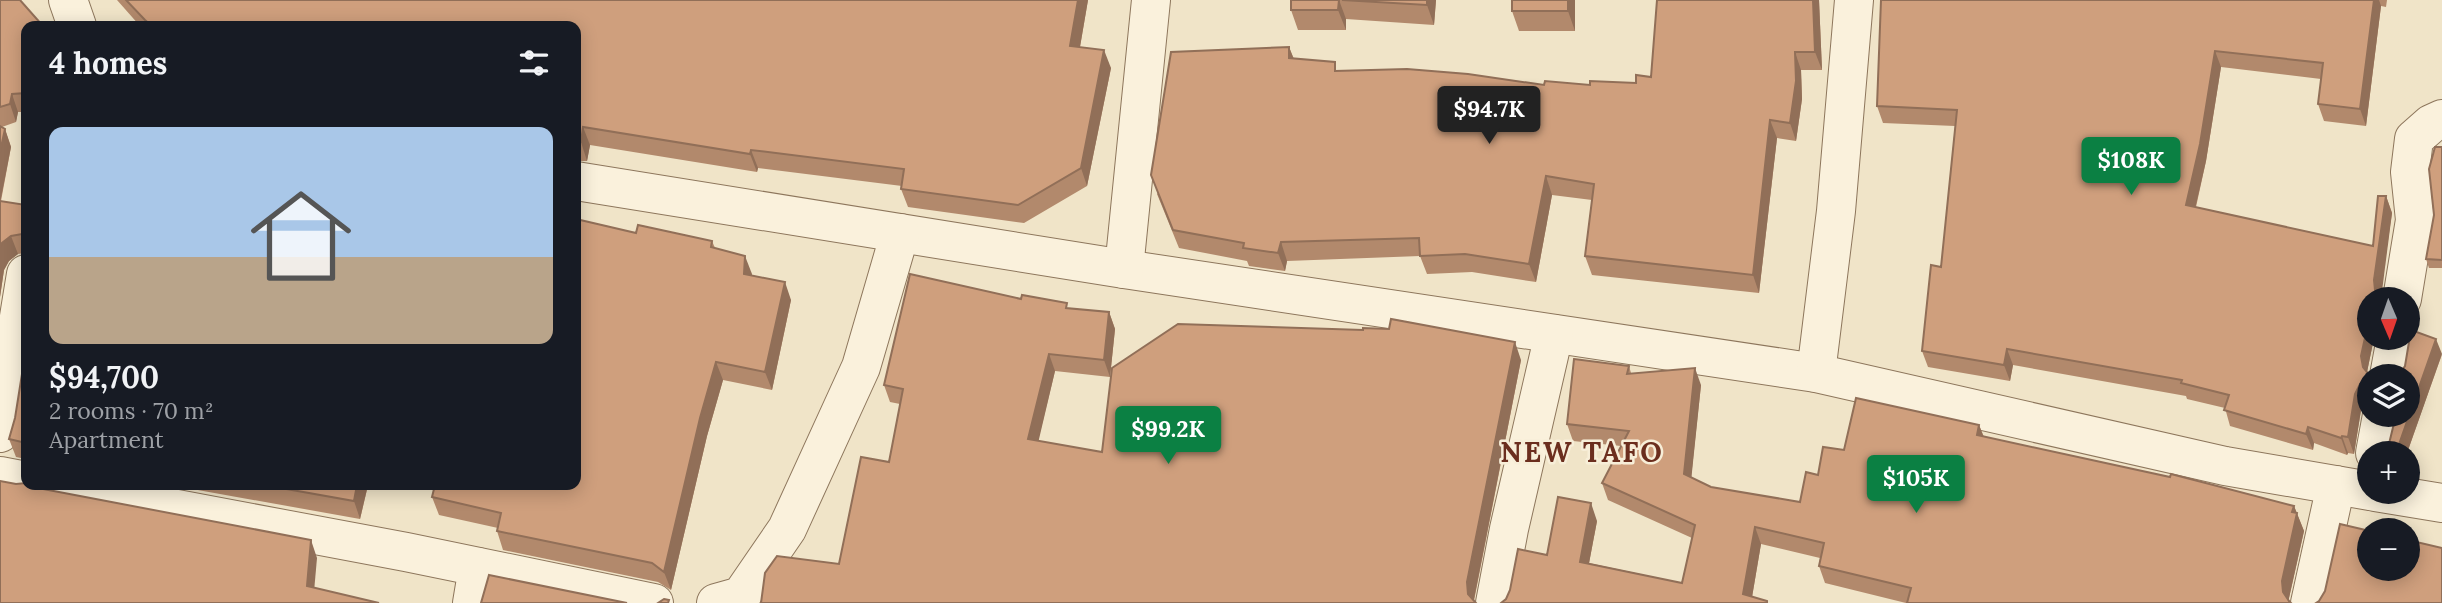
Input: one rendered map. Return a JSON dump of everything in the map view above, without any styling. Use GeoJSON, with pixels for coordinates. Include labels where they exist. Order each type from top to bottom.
{"type":"FeatureCollection","features":[{"type":"Feature","properties":{"kind":"street"},"geometry":{"type":"LineString","coordinates":[[68,0],[75,21]]}},
{"type":"Feature","properties":{"kind":"street"},"geometry":{"type":"LineString","coordinates":[[1124,269],[1151,0]]}},
{"type":"Feature","properties":{"kind":"street"},"geometry":{"type":"LineString","coordinates":[[1816,373],[1836,211],[1854,0]]}},
{"type":"Feature","properties":{"kind":"street"},"geometry":{"type":"LineString","coordinates":[[2404,287],[2415,220],[2410,172],[2414,139],[2431,124],[2442,119]]}},
{"type":"Feature","properties":{"kind":"street"},"geometry":{"type":"LineString","coordinates":[[581,182],[1124,269],[1816,373],[2225,466],[2357,488]]}},
{"type":"Feature","properties":{"kind":"street"},"geometry":{"type":"LineString","coordinates":[[716,603],[741,596],[787,529],[861,367],[900,233]]}},
{"type":"Feature","properties":{"kind":"street"},"geometry":{"type":"LineString","coordinates":[[0,433],[21,305]]}},
{"type":"Feature","properties":{"kind":"street"},"geometry":{"type":"LineString","coordinates":[[1495,603],[1508,529],[1553,334]]}},
{"type":"Feature","properties":{"kind":"street"},"geometry":{"type":"LineString","coordinates":[[0,476],[21,480]]}},
{"type":"Feature","properties":{"kind":"street"},"geometry":{"type":"LineString","coordinates":[[70,490],[475,585],[654,603]]}},
{"type":"Feature","properties":{"kind":"street"},"geometry":{"type":"LineString","coordinates":[[2309,603],[2357,498]]}},
{"type":"Feature","properties":{"kind":"street"},"geometry":{"type":"LineString","coordinates":[[2420,499],[2442,503]]}},
{"type":"Feature","properties":{"kind":"building"},"geometry":{"type":"Polygon","coordinates":[[[0,0],[20,0],[39,21],[21,21],[21,93],[12,94],[10,104],[0,107],[0,0]]]}},
{"type":"Feature","properties":{"kind":"building"},"geometry":{"type":"Polygon","coordinates":[[[126,0],[1078,0],[1070,46],[1104,50],[1081,168],[1018,205],[901,189],[904,169],[751,150],[750,154],[583,127],[581,142],[581,21],[145,20],[126,0]]]}},
{"type":"Feature","properties":{"kind":"building"},"geometry":{"type":"Polygon","coordinates":[[[1291,0],[1339,0],[1338,10],[1291,10],[1291,0]]]}},
{"type":"Feature","properties":{"kind":"building"},"geometry":{"type":"Polygon","coordinates":[[[1342,0],[1427,0],[1427,5],[1342,0]]]}},
{"type":"Feature","properties":{"kind":"building"},"geometry":{"type":"Polygon","coordinates":[[[1512,0],[1568,0],[1568,11],[1512,11],[1512,0]]]}},
{"type":"Feature","properties":{"kind":"building"},"geometry":{"type":"Polygon","coordinates":[[[1657,0],[1813,0],[1815,52],[1795,52],[1796,81],[1790,123],[1770,120],[1753,275],[1585,256],[1594,184],[1546,176],[1529,264],[1465,254],[1420,256],[1419,238],[1281,242],[1278,253],[1243,248],[1244,243],[1173,230],[1151,175],[1171,52],[1289,47],[1289,58],[1335,62],[1335,71],[1407,69],[1468,74],[1544,85],[1545,81],[1590,85],[1590,81],[1636,83],[1636,75],[1651,77],[1657,0]]]}},
{"type":"Feature","properties":{"kind":"building"},"geometry":{"type":"Polygon","coordinates":[[[1881,0],[2374,0],[2360,109],[2318,104],[2323,63],[2215,51],[2200,144],[2186,205],[2373,246],[2378,196],[2386,196],[2375,287],[2357,287],[2357,350],[2362,350],[2362,364],[2357,364],[2357,390],[2348,437],[2341,438],[2308,427],[2306,434],[2224,410],[2229,395],[2181,383],[2182,380],[2007,349],[2004,365],[1922,351],[1931,265],[1941,267],[1957,110],[1877,106],[1881,0]]]}},
{"type":"Feature","properties":{"kind":"building"},"geometry":{"type":"Polygon","coordinates":[[[0,126],[5,129],[0,152],[0,126]]]}},
{"type":"Feature","properties":{"kind":"building"},"geometry":{"type":"Polygon","coordinates":[[[2435,147],[2442,147],[2442,260],[2426,259],[2434,215],[2429,169],[2435,147]]]}},
{"type":"Feature","properties":{"kind":"building"},"geometry":{"type":"Polygon","coordinates":[[[0,201],[21,204],[21,234],[11,236],[0,247],[0,201]]]}},
{"type":"Feature","properties":{"kind":"building"},"geometry":{"type":"Polygon","coordinates":[[[581,220],[636,233],[638,225],[712,241],[711,247],[745,256],[744,274],[785,282],[765,372],[716,362],[664,572],[652,563],[497,531],[501,513],[432,497],[434,490],[581,490],[581,220]]]}},
{"type":"Feature","properties":{"kind":"building"},"geometry":{"type":"Polygon","coordinates":[[[910,274],[1021,299],[1022,295],[1067,303],[1066,308],[1109,312],[1104,360],[1049,354],[1028,439],[1102,452],[1112,368],[1178,324],[1363,330],[1389,329],[1391,319],[1515,342],[1467,582],[1468,594],[1476,603],[761,603],[765,573],[777,556],[839,564],[861,457],[889,462],[903,389],[884,385],[910,274]]]}},
{"type":"Feature","properties":{"kind":"building"},"geometry":{"type":"Polygon","coordinates":[[[2420,333],[2436,339],[2420,385],[2420,364],[2405,364],[2408,350],[2420,350],[2420,333]]]}},
{"type":"Feature","properties":{"kind":"building"},"geometry":{"type":"Polygon","coordinates":[[[1574,359],[1629,366],[1627,374],[1695,368],[1684,474],[1711,487],[1800,502],[1806,472],[1818,475],[1823,447],[1844,450],[1856,398],[1979,425],[1977,435],[2170,477],[2171,474],[2294,506],[2292,512],[2297,513],[2282,581],[2283,592],[2291,603],[1907,603],[1911,588],[1819,566],[1824,543],[1755,527],[1743,594],[1767,603],[1501,603],[1510,590],[1518,549],[1547,555],[1558,497],[1591,503],[1580,562],[1682,583],[1695,525],[1602,483],[1629,431],[1567,424],[1574,359]]]}},
{"type":"Feature","properties":{"kind":"building"},"geometry":{"type":"Polygon","coordinates":[[[21,380],[21,442],[9,439],[21,380]]]}},
{"type":"Feature","properties":{"kind":"building"},"geometry":{"type":"Polygon","coordinates":[[[2393,427],[2405,427],[2400,441],[2390,441],[2393,427]]]}},
{"type":"Feature","properties":{"kind":"building"},"geometry":{"type":"Polygon","coordinates":[[[0,481],[21,484],[21,490],[48,490],[311,540],[307,586],[379,603],[0,603],[0,481]]]}},
{"type":"Feature","properties":{"kind":"building"},"geometry":{"type":"Polygon","coordinates":[[[292,490],[356,490],[354,501],[292,490]]]}},
{"type":"Feature","properties":{"kind":"building"},"geometry":{"type":"Polygon","coordinates":[[[2340,524],[2357,528],[2357,581],[2420,581],[2420,543],[2442,548],[2442,603],[2316,603],[2325,591],[2340,524]]]}},
{"type":"Feature","properties":{"kind":"building"},"geometry":{"type":"Polygon","coordinates":[[[489,575],[627,603],[481,603],[489,575]]]}},
{"type":"Feature","properties":{"kind":"district","name":"NEW TAFO"},"geometry":{"type":"Point","coordinates":[1582,452]}}]}
